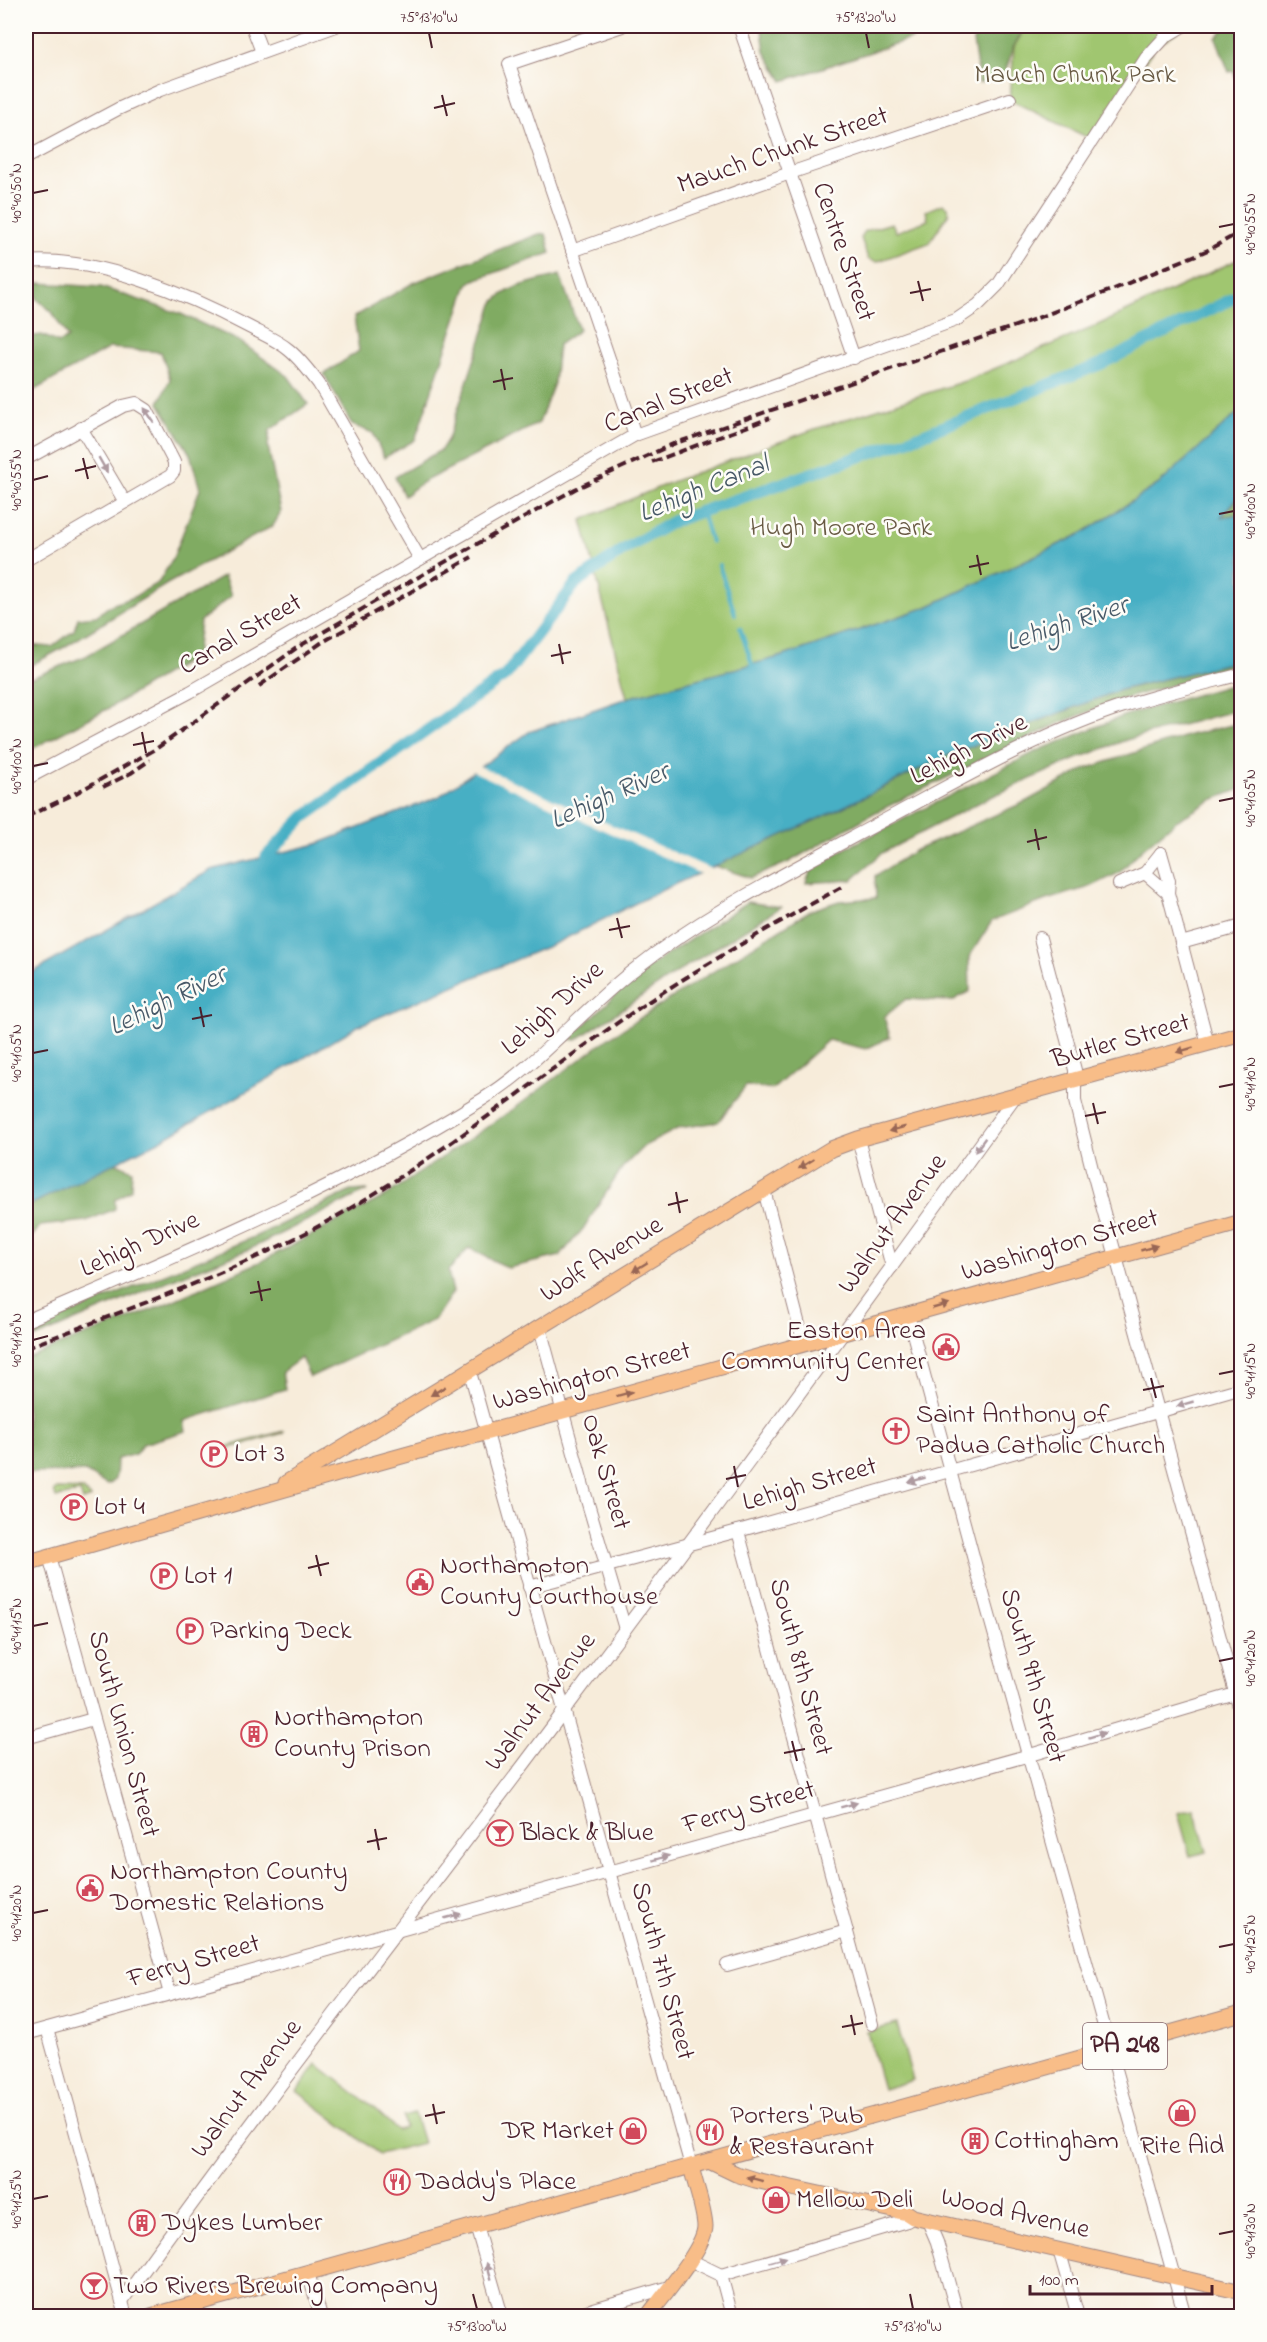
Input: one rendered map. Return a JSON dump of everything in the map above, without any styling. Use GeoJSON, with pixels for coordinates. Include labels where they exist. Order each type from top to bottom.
{"type":"FeatureCollection","features":[{"type":"Feature","properties":{"kind":"main road","name":"Butler Street"},"geometry":{"type":"LineString","coordinates":[[1014,1098],[1242,1034]]}},
{"type":"Feature","properties":{"kind":"main road","name":"Wolf Avenue"},"geometry":{"type":"LineString","coordinates":[[268,1494],[831,1149],[858,1139],[1014,1098]]}},
{"type":"Feature","properties":{"kind":"main road","name":"Washington Street"},"geometry":{"type":"LineString","coordinates":[[26,1563],[486,1432],[1242,1222]]}},
{"type":"Feature","properties":{"kind":"main road"},"geometry":{"type":"LineString","coordinates":[[357,1440],[355,1447],[362,1467]]}},
{"type":"Feature","properties":{"kind":"main road","name":"PA 248"},"geometry":{"type":"LineString","coordinates":[[691,2166],[1242,2013]]}},
{"type":"Feature","properties":{"kind":"main road","name":"Wood Avenue"},"geometry":{"type":"LineString","coordinates":[[709,2161],[755,2180],[907,2213],[921,2219],[1242,2292]]}},
{"type":"Feature","properties":{"kind":"main road"},"geometry":{"type":"LineString","coordinates":[[151,2316],[691,2166],[705,2226],[700,2242],[690,2260],[648,2316]]}},
{"type":"Feature","properties":{"kind":"street"},"geometry":{"type":"LineString","coordinates":[[252,26],[262,52]]}},
{"type":"Feature","properties":{"kind":"street"},"geometry":{"type":"LineString","coordinates":[[26,159],[140,99],[336,26]]}},
{"type":"Feature","properties":{"kind":"street"},"geometry":{"type":"LineString","coordinates":[[622,26],[509,64],[635,435]]}},
{"type":"Feature","properties":{"kind":"street","name":"Centre Street"},"geometry":{"type":"LineString","coordinates":[[739,26],[854,358]]}},
{"type":"Feature","properties":{"kind":"street","name":"Canal Street"},"geometry":{"type":"LineString","coordinates":[[26,779],[163,707],[635,435],[947,325],[963,316],[985,298],[1009,270],[1146,58],[1166,36],[1183,26]]}},
{"type":"Feature","properties":{"kind":"street","name":"Mauch Chunk Street"},"geometry":{"type":"LineString","coordinates":[[572,250],[1010,99]]}},
{"type":"Feature","properties":{"kind":"street"},"geometry":{"type":"LineString","coordinates":[[26,262],[74,264],[145,282],[230,317],[287,348],[301,361],[319,384],[420,560]]}},
{"type":"Feature","properties":{"kind":"street"},"geometry":{"type":"LineString","coordinates":[[26,459],[132,403],[140,404],[147,410],[172,455],[174,466],[170,476],[26,560]]}},
{"type":"Feature","properties":{"kind":"street"},"geometry":{"type":"LineString","coordinates":[[81,428],[125,502]]}},
{"type":"Feature","properties":{"kind":"street","name":"Lehigh Drive"},"geometry":{"type":"LineString","coordinates":[[26,1321],[293,1203],[395,1152],[487,1097],[520,1072],[630,972],[713,914],[771,880],[993,763],[1058,732],[1126,705],[1242,674]]}},
{"type":"Feature","properties":{"kind":"street"},"geometry":{"type":"LineString","coordinates":[[1119,884],[1145,873],[1161,853],[1169,881],[1168,893],[1208,1044]]}},
{"type":"Feature","properties":{"kind":"street"},"geometry":{"type":"LineString","coordinates":[[1145,873],[1168,893]]}},
{"type":"Feature","properties":{"kind":"street"},"geometry":{"type":"LineString","coordinates":[[1181,942],[1242,926]]}},
{"type":"Feature","properties":{"kind":"street"},"geometry":{"type":"LineString","coordinates":[[1040,938],[1075,1070],[1074,1101],[1238,1693],[1242,1718]]}},
{"type":"Feature","properties":{"kind":"street","name":"Walnut Avenue"},"geometry":{"type":"LineString","coordinates":[[122,2301],[200,2190],[563,1713],[844,1333],[1014,1098]]}},
{"type":"Feature","properties":{"kind":"street"},"geometry":{"type":"LineString","coordinates":[[858,1139],[892,1267]]}},
{"type":"Feature","properties":{"kind":"street"},"geometry":{"type":"LineString","coordinates":[[764,1190],[804,1344]]}},
{"type":"Feature","properties":{"kind":"street","name":"South 9th Street"},"geometry":{"type":"LineString","coordinates":[[908,1315],[1185,2316]]}},
{"type":"Feature","properties":{"kind":"street","name":"Oak Street"},"geometry":{"type":"LineString","coordinates":[[540,1328],[625,1629]]}},
{"type":"Feature","properties":{"kind":"street","name":"South 7th Street"},"geometry":{"type":"LineString","coordinates":[[470,1372],[563,1713],[610,1872],[691,2166]]}},
{"type":"Feature","properties":{"kind":"street","name":"Lehigh Street"},"geometry":{"type":"LineString","coordinates":[[529,1587],[738,1531],[1242,1388]]}},
{"type":"Feature","properties":{"kind":"street","name":"South 8th Street"},"geometry":{"type":"LineString","coordinates":[[738,1531],[872,2024]]}},
{"type":"Feature","properties":{"kind":"street","name":"South Union Street"},"geometry":{"type":"LineString","coordinates":[[49,1556],[170,1994]]}},
{"type":"Feature","properties":{"kind":"street","name":"Ferry Street"},"geometry":{"type":"LineString","coordinates":[[26,2034],[1030,1755],[1238,1693]]}},
{"type":"Feature","properties":{"kind":"street"},"geometry":{"type":"LineString","coordinates":[[26,1738],[93,1719]]}},
{"type":"Feature","properties":{"kind":"street"},"geometry":{"type":"LineString","coordinates":[[727,1965],[847,1932]]}},
{"type":"Feature","properties":{"kind":"street"},"geometry":{"type":"LineString","coordinates":[[47,2028],[126,2316]]}},
{"type":"Feature","properties":{"kind":"street"},"geometry":{"type":"LineString","coordinates":[[690,2260],[721,2276],[856,2238],[907,2221],[921,2219],[937,2242],[958,2316]]}},
{"type":"Feature","properties":{"kind":"street"},"geometry":{"type":"LineString","coordinates":[[476,2226],[502,2316]]}},
{"type":"Feature","properties":{"kind":"street"},"geometry":{"type":"LineString","coordinates":[[1059,2250],[1078,2316]]}},
{"type":"Feature","properties":{"kind":"street"},"geometry":{"type":"LineString","coordinates":[[308,2273],[321,2316]]}},
{"type":"Feature","properties":{"kind":"street"},"geometry":{"type":"LineString","coordinates":[[721,2276],[732,2316]]}},
{"type":"Feature","properties":{"kind":"street"},"geometry":{"type":"LineString","coordinates":[[570,2316],[669,2287]]}},
{"type":"Feature","properties":{"kind":"green space"},"geometry":{"type":"Polygon","coordinates":[[[775,26],[949,26],[783,81],[765,52],[762,30],[775,26]]]}},
{"type":"Feature","properties":{"kind":"green space"},"geometry":{"type":"Polygon","coordinates":[[[989,26],[1026,26],[1014,46],[1005,73],[979,83],[973,41],[989,26]]]}},
{"type":"Feature","properties":{"kind":"green space","name":"Mauch Chunk Park"},"geometry":{"type":"Polygon","coordinates":[[[1018,26],[1185,26],[1154,48],[1093,140],[1010,100],[1014,46],[1021,35],[1018,26]]]}},
{"type":"Feature","properties":{"kind":"green space"},"geometry":{"type":"Polygon","coordinates":[[[1241,26],[1241,91],[1233,71],[1229,72],[1216,38],[1226,27],[1241,26]]]}},
{"type":"Feature","properties":{"kind":"green space"},"geometry":{"type":"Polygon","coordinates":[[[942,204],[948,207],[949,213],[929,243],[876,262],[868,259],[861,238],[865,231],[892,223],[896,232],[928,220],[926,211],[942,204]]]}},
{"type":"Feature","properties":{"kind":"green space"},"geometry":{"type":"Polygon","coordinates":[[[539,234],[546,234],[551,253],[468,284],[415,440],[384,458],[373,433],[352,425],[324,374],[359,351],[354,317],[413,283],[539,234]]]}},
{"type":"Feature","properties":{"kind":"green space","name":"Hugh Moore Park"},"geometry":{"type":"Polygon","coordinates":[[[1241,258],[1241,410],[1159,484],[1081,534],[927,607],[783,656],[627,698],[582,520],[674,481],[809,431],[965,381],[1087,330],[1241,258]]]}},
{"type":"Feature","properties":{"kind":"green space"},"geometry":{"type":"Polygon","coordinates":[[[560,275],[579,330],[558,345],[554,383],[539,423],[423,482],[404,496],[395,477],[441,450],[448,439],[493,304],[514,288],[560,275]]]}},
{"type":"Feature","properties":{"kind":"green space"},"geometry":{"type":"Polygon","coordinates":[[[39,283],[101,287],[181,314],[239,341],[288,376],[308,404],[270,430],[268,446],[281,512],[273,526],[167,584],[26,668],[26,645],[52,647],[74,630],[78,618],[96,616],[111,605],[134,597],[159,582],[173,558],[200,489],[190,454],[159,403],[170,379],[161,352],[109,348],[26,395],[26,337],[42,335],[59,343],[68,338],[52,312],[37,299],[35,287],[39,283]]]}},
{"type":"Feature","properties":{"kind":"green space"},"geometry":{"type":"Polygon","coordinates":[[[1241,494],[1241,514],[1220,518],[1241,494]]]}},
{"type":"Feature","properties":{"kind":"green space"},"geometry":{"type":"Polygon","coordinates":[[[224,576],[231,596],[200,621],[196,656],[109,708],[26,752],[26,680],[86,656],[224,576]]]}},
{"type":"Feature","properties":{"kind":"green space"},"geometry":{"type":"Polygon","coordinates":[[[1241,660],[1241,665],[1113,702],[1060,723],[874,813],[789,862],[751,878],[714,866],[835,811],[946,756],[1120,690],[1241,660]]]}},
{"type":"Feature","properties":{"kind":"green space"},"geometry":{"type":"Polygon","coordinates":[[[1241,682],[1241,709],[1126,740],[1071,761],[984,800],[882,853],[852,880],[806,883],[813,865],[1037,751],[1126,715],[1241,682]]]}},
{"type":"Feature","properties":{"kind":"green space"},"geometry":{"type":"Polygon","coordinates":[[[1241,723],[1241,789],[1212,800],[1176,821],[1141,850],[1119,873],[1090,887],[1046,900],[992,921],[969,957],[970,991],[952,1001],[906,999],[884,1017],[890,1037],[866,1049],[828,1040],[773,1089],[746,1086],[718,1122],[679,1128],[644,1146],[622,1168],[583,1229],[560,1256],[508,1268],[469,1248],[448,1271],[453,1292],[434,1320],[310,1377],[301,1358],[282,1372],[285,1389],[184,1421],[186,1431],[143,1444],[135,1454],[117,1459],[115,1478],[107,1485],[85,1472],[26,1473],[26,1358],[154,1309],[264,1260],[382,1198],[515,1108],[610,1037],[809,911],[839,901],[876,898],[875,876],[916,850],[1027,801],[1085,769],[1189,735],[1241,723]]]}},
{"type":"Feature","properties":{"kind":"green space"},"geometry":{"type":"Polygon","coordinates":[[[747,902],[781,907],[576,1040],[569,1039],[639,973],[747,902]]]}},
{"type":"Feature","properties":{"kind":"green space"},"geometry":{"type":"Polygon","coordinates":[[[115,1162],[132,1170],[131,1189],[115,1200],[115,1209],[86,1221],[40,1226],[31,1238],[33,1250],[26,1253],[26,1207],[115,1162]]]}},
{"type":"Feature","properties":{"kind":"green space"},"geometry":{"type":"Polygon","coordinates":[[[368,1190],[250,1249],[170,1280],[26,1342],[26,1332],[256,1236],[351,1191],[368,1190]]]}},
{"type":"Feature","properties":{"kind":"green space"},"geometry":{"type":"Polygon","coordinates":[[[284,1431],[283,1433],[217,1452],[217,1449],[284,1431]]]}},
{"type":"Feature","properties":{"kind":"green space"},"geometry":{"type":"Polygon","coordinates":[[[57,1489],[83,1490],[91,1498],[83,1501],[80,1492],[56,1498],[54,1491],[57,1489]]]}},
{"type":"Feature","properties":{"kind":"green space"},"geometry":{"type":"Polygon","coordinates":[[[1194,1809],[1207,1852],[1190,1856],[1178,1813],[1194,1809]]]}},
{"type":"Feature","properties":{"kind":"green space"},"geometry":{"type":"Polygon","coordinates":[[[897,2024],[913,2080],[883,2089],[867,2032],[897,2024]]]}},
{"type":"Feature","properties":{"kind":"green space"},"geometry":{"type":"Polygon","coordinates":[[[317,2064],[375,2109],[397,2130],[405,2128],[403,2117],[414,2114],[423,2143],[379,2154],[297,2091],[317,2064]]]}},
{"type":"Feature","properties":{"kind":"water","name":"Lehigh River"},"geometry":{"type":"Polygon","coordinates":[[[1241,410],[1241,494],[1221,517],[1241,514],[1241,660],[1120,690],[946,756],[835,811],[656,893],[556,943],[358,1026],[159,1141],[26,1207],[26,976],[211,870],[317,844],[438,797],[529,732],[627,698],[783,656],[927,607],[1081,534],[1159,484],[1241,410]]]}},
{"type":"Feature","properties":{"kind":"pier"},"geometry":{"type":"Polygon","coordinates":[[[477,765],[713,870],[703,875],[470,770],[477,765]]]}},
{"type":"Feature","properties":{"kind":"waterway","name":"Lehigh Canal"},"geometry":{"type":"LineString","coordinates":[[266,857],[304,817],[506,675],[576,583],[625,549],[674,521],[919,436],[1101,364],[1242,294]]}},
{"type":"Feature","properties":{"kind":"waterway"},"geometry":{"type":"LineString","coordinates":[[702,512],[711,542]]}},
{"type":"Feature","properties":{"kind":"waterway"},"geometry":{"type":"LineString","coordinates":[[719,565],[735,614]]}},
{"type":"Feature","properties":{"kind":"waterway"},"geometry":{"type":"LineString","coordinates":[[740,628],[752,664]]}},
{"type":"Feature","properties":{"kind":"railway"},"geometry":{"type":"LineString","coordinates":[[26,817],[74,794],[156,749],[298,647],[575,489],[673,444],[1024,323],[1114,289],[1208,250],[1242,231]]}},
{"type":"Feature","properties":{"kind":"railway"},"geometry":{"type":"LineString","coordinates":[[652,462],[770,418]]}},
{"type":"Feature","properties":{"kind":"railway"},"geometry":{"type":"LineString","coordinates":[[259,686],[321,643],[472,557]]}},
{"type":"Feature","properties":{"kind":"railway"},"geometry":{"type":"LineString","coordinates":[[103,787],[131,773],[150,760]]}},
{"type":"Feature","properties":{"kind":"railway"},"geometry":{"type":"LineString","coordinates":[[26,1348],[236,1266],[317,1227],[356,1205],[430,1157],[672,986],[843,886]]}},
{"type":"Feature","properties":{"kind":"place","name":"Easton Area Community Center"},"geometry":{"type":"Point","coordinates":[946,1347]}},
{"type":"Feature","properties":{"kind":"place","name":"Saint Anthony of Padua Catholic Church"},"geometry":{"type":"Point","coordinates":[896,1431]}},
{"type":"Feature","properties":{"kind":"place","name":"Lot 3"},"geometry":{"type":"Point","coordinates":[214,1454]}},
{"type":"Feature","properties":{"kind":"place","name":"Lot 4"},"geometry":{"type":"Point","coordinates":[74,1507]}},
{"type":"Feature","properties":{"kind":"place","name":"Lot 1"},"geometry":{"type":"Point","coordinates":[164,1576]}},
{"type":"Feature","properties":{"kind":"place","name":"Northampton County Courthouse"},"geometry":{"type":"Point","coordinates":[420,1582]}},
{"type":"Feature","properties":{"kind":"place","name":"Parking Deck"},"geometry":{"type":"Point","coordinates":[190,1631]}},
{"type":"Feature","properties":{"kind":"place","name":"Northampton County Prison"},"geometry":{"type":"Point","coordinates":[254,1734]}},
{"type":"Feature","properties":{"kind":"place","name":"Black & Blue"},"geometry":{"type":"Point","coordinates":[500,1833]}},
{"type":"Feature","properties":{"kind":"place","name":"Northampton County Domestic Relations"},"geometry":{"type":"Point","coordinates":[90,1888]}},
{"type":"Feature","properties":{"kind":"place","name":"Rite Aid"},"geometry":{"type":"Point","coordinates":[1182,2113]}},
{"type":"Feature","properties":{"kind":"place","name":"DR Market"},"geometry":{"type":"Point","coordinates":[633,2131]}},
{"type":"Feature","properties":{"kind":"place","name":"Porters' Pub & Restaurant"},"geometry":{"type":"Point","coordinates":[710,2132]}},
{"type":"Feature","properties":{"kind":"place","name":"Cottingham"},"geometry":{"type":"Point","coordinates":[975,2141]}},
{"type":"Feature","properties":{"kind":"place","name":"Daddy's Place"},"geometry":{"type":"Point","coordinates":[397,2182]}},
{"type":"Feature","properties":{"kind":"place","name":"Mellow Deli"},"geometry":{"type":"Point","coordinates":[776,2200]}},
{"type":"Feature","properties":{"kind":"place","name":"Dykes Lumber"},"geometry":{"type":"Point","coordinates":[142,2223]}},
{"type":"Feature","properties":{"kind":"place","name":"Two Rivers Brewing Company"},"geometry":{"type":"Point","coordinates":[94,2286]}}]}
